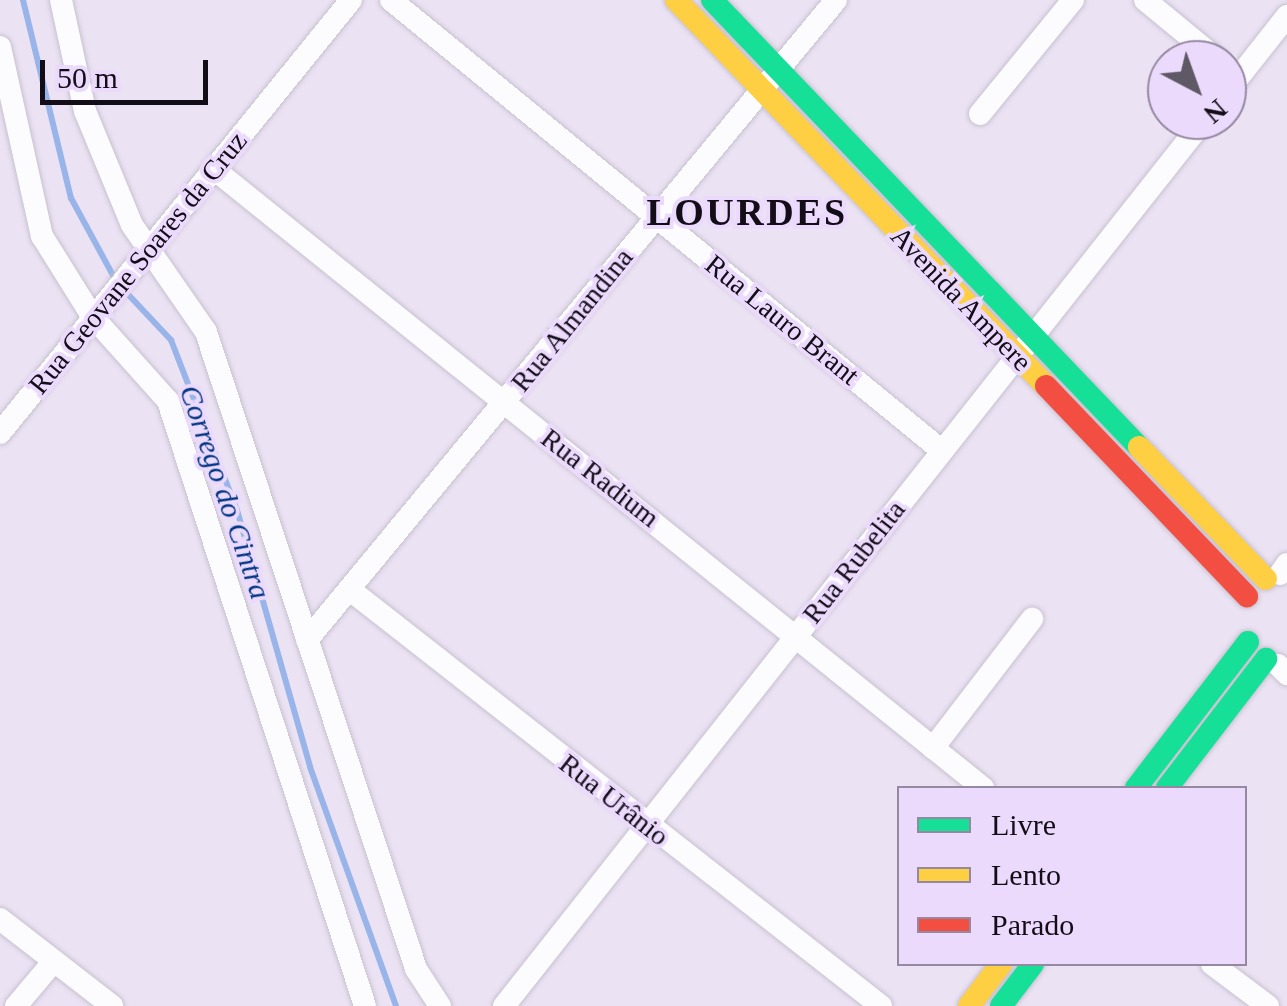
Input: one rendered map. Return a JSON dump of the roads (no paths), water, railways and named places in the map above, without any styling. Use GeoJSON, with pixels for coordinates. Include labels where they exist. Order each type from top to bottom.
{"type":"FeatureCollection","features":[{"type":"Feature","properties":{"kind":"street"},"geometry":{"type":"LineString","coordinates":[[61,0],[85,111],[140,261],[206,332],[416,969],[440,1006]]}},
{"type":"Feature","properties":{"kind":"street","name":"Rua Geovane Soares da Cruz"},"geometry":{"type":"LineString","coordinates":[[0,433],[351,0]]}},
{"type":"Feature","properties":{"kind":"street","name":"Rua Lauro Brant"},"geometry":{"type":"LineString","coordinates":[[391,0],[942,450]]}},
{"type":"Feature","properties":{"kind":"street","name":"Avenida Ampere"},"geometry":{"type":"LineString","coordinates":[[676,0],[1247,596]]}},
{"type":"Feature","properties":{"kind":"street","name":"Avenida Ampere"},"geometry":{"type":"LineString","coordinates":[[712,0],[1030,335],[1280,573]]}},
{"type":"Feature","properties":{"kind":"street","name":"Rua Almandina"},"geometry":{"type":"LineString","coordinates":[[308,640],[836,0]]}},
{"type":"Feature","properties":{"kind":"street"},"geometry":{"type":"LineString","coordinates":[[980,114],[1073,0]]}},
{"type":"Feature","properties":{"kind":"street"},"geometry":{"type":"LineString","coordinates":[[1145,0],[1194,40]]}},
{"type":"Feature","properties":{"kind":"street"},"geometry":{"type":"LineString","coordinates":[[1247,61],[1287,16]]}},
{"type":"Feature","properties":{"kind":"street"},"geometry":{"type":"LineString","coordinates":[[0,47],[42,236],[168,401],[364,1006]]}},
{"type":"Feature","properties":{"kind":"street","name":"Rua Rubelita"},"geometry":{"type":"LineString","coordinates":[[504,1006],[1014,355],[1188,140]]}},
{"type":"Feature","properties":{"kind":"street","name":"Rua Radium"},"geometry":{"type":"LineString","coordinates":[[215,170],[981,786]]}},
{"type":"Feature","properties":{"kind":"street"},"geometry":{"type":"LineString","coordinates":[[1138,786],[1248,642],[1247,596],[1280,573]]}},
{"type":"Feature","properties":{"kind":"street","name":"Rua Urânio"},"geometry":{"type":"LineString","coordinates":[[349,589],[646,826],[881,1006]]}},
{"type":"Feature","properties":{"kind":"street"},"geometry":{"type":"LineString","coordinates":[[933,748],[1032,619]]}},
{"type":"Feature","properties":{"kind":"street"},"geometry":{"type":"LineString","coordinates":[[1169,786],[1280,665],[1248,642]]}},
{"type":"Feature","properties":{"kind":"street"},"geometry":{"type":"LineString","coordinates":[[0,918],[112,1006]]}},
{"type":"Feature","properties":{"kind":"street"},"geometry":{"type":"LineString","coordinates":[[16,1006],[54,960]]}},
{"type":"Feature","properties":{"kind":"street"},"geometry":{"type":"LineString","coordinates":[[970,1006],[1000,966]]}},
{"type":"Feature","properties":{"kind":"street"},"geometry":{"type":"LineString","coordinates":[[1000,1006],[1031,966]]}},
{"type":"Feature","properties":{"kind":"street"},"geometry":{"type":"LineString","coordinates":[[1215,966],[1268,1006]]}},
{"type":"Feature","properties":{"kind":"waterway","name":"Corrego do Cintra"},"geometry":{"type":"LineString","coordinates":[[23,0],[71,198],[116,281]]}},
{"type":"Feature","properties":{"kind":"waterway","name":"Corrego do Cintra"},"geometry":{"type":"LineString","coordinates":[[124,290],[171,340],[237,510],[310,767],[396,1006]]}},
{"type":"Feature","properties":{"kind":"district","name":"LOURDES"},"geometry":{"type":"Point","coordinates":[747,213]}}]}
